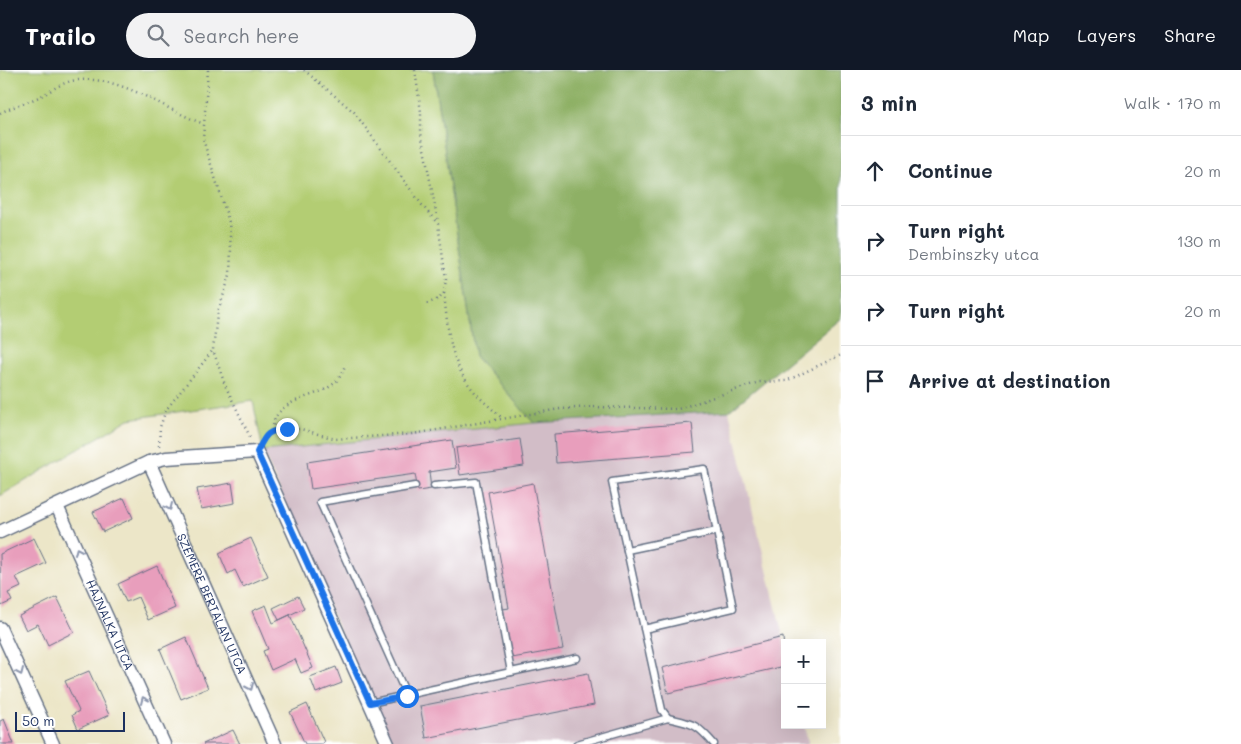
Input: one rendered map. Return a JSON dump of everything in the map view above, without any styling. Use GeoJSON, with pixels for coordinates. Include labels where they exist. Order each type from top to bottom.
{"type":"FeatureCollection","features":[{"type":"Feature","properties":{"kind":"street"},"geometry":{"type":"LineString","coordinates":[[0,532],[155,461],[257,452],[388,744]]}},
{"type":"Feature","properties":{"kind":"street","name":"SZEMERE BERTALAN UTCA"},"geometry":{"type":"LineString","coordinates":[[155,461],[275,744]]}},
{"type":"Feature","properties":{"kind":"street","name":"HAJNALKA UTCA"},"geometry":{"type":"LineString","coordinates":[[57,506],[164,744]]}},
{"type":"Feature","properties":{"kind":"street"},"geometry":{"type":"LineString","coordinates":[[0,628],[52,744]]}},
{"type":"Feature","properties":{"kind":"lane"},"geometry":{"type":"LineString","coordinates":[[644,629],[732,608],[704,469],[612,482],[644,629],[662,710],[668,718]]}},
{"type":"Feature","properties":{"kind":"lane"},"geometry":{"type":"LineString","coordinates":[[434,486],[476,482],[511,672]]}},
{"type":"Feature","properties":{"kind":"lane"},"geometry":{"type":"LineString","coordinates":[[407,696],[320,502],[415,486]]}},
{"type":"Feature","properties":{"kind":"lane"},"geometry":{"type":"LineString","coordinates":[[627,550],[717,531]]}},
{"type":"Feature","properties":{"kind":"lane"},"geometry":{"type":"LineString","coordinates":[[370,703],[577,658]]}},
{"type":"Feature","properties":{"kind":"lane"},"geometry":{"type":"LineString","coordinates":[[577,744],[668,718],[692,723],[714,744]]}},
{"type":"Feature","properties":{"kind":"path"},"geometry":{"type":"LineString","coordinates":[[208,70],[203,139],[229,222],[231,248],[230,275],[217,315],[213,350],[221,376],[257,452]]}},
{"type":"Feature","properties":{"kind":"path"},"geometry":{"type":"LineString","coordinates":[[304,70],[354,112],[438,224]]}},
{"type":"Feature","properties":{"kind":"path"},"geometry":{"type":"LineString","coordinates":[[415,70],[421,112],[421,133],[438,224],[446,279],[444,293],[455,355],[464,379],[481,399],[502,418]]}},
{"type":"Feature","properties":{"kind":"path"},"geometry":{"type":"LineString","coordinates":[[0,113],[42,95],[55,87],[77,80],[105,82],[128,89],[182,116],[204,124]]}},
{"type":"Feature","properties":{"kind":"path"},"geometry":{"type":"LineString","coordinates":[[426,304],[439,299],[444,293]]}},
{"type":"Feature","properties":{"kind":"path"},"geometry":{"type":"LineString","coordinates":[[155,461],[160,427],[166,410],[213,350]]}},
{"type":"Feature","properties":{"kind":"path"},"geometry":{"type":"LineString","coordinates":[[272,430],[301,429],[335,439],[413,434],[553,410],[593,407],[678,409],[759,382],[786,381],[812,366],[841,355]]}},
{"type":"Feature","properties":{"kind":"path"},"geometry":{"type":"LineString","coordinates":[[257,452],[266,436],[272,430],[277,415],[288,406],[330,388],[343,374],[346,365]]}},
{"type":"Feature","properties":{"kind":"shaded area"},"geometry":{"type":"Polygon","coordinates":[[[729,411],[784,639],[781,639],[781,729],[805,729],[809,744],[388,744],[263,451],[534,423],[729,411]]]}},
{"type":"Feature","properties":{"kind":"green space"},"geometry":{"type":"Polygon","coordinates":[[[0,70],[433,70],[475,356],[534,423],[263,451],[253,401],[129,419],[0,496],[0,70]]]}},
{"type":"Feature","properties":{"kind":"green space"},"geometry":{"type":"Polygon","coordinates":[[[433,70],[841,70],[841,318],[729,411],[534,423],[475,356],[433,70]]]}},
{"type":"Feature","properties":{"kind":"building"},"geometry":{"type":"Polygon","coordinates":[[[692,423],[695,452],[556,463],[554,434],[692,423]]]}},
{"type":"Feature","properties":{"kind":"building"},"geometry":{"type":"Polygon","coordinates":[[[520,439],[524,466],[460,475],[456,448],[520,439]]]}},
{"type":"Feature","properties":{"kind":"building"},"geometry":{"type":"Polygon","coordinates":[[[452,440],[456,468],[429,472],[431,489],[418,491],[415,474],[311,489],[307,462],[452,440]]]}},
{"type":"Feature","properties":{"kind":"building"},"geometry":{"type":"Polygon","coordinates":[[[232,483],[235,503],[201,509],[197,489],[232,483]]]}},
{"type":"Feature","properties":{"kind":"building"},"geometry":{"type":"Polygon","coordinates":[[[533,483],[563,649],[512,658],[503,609],[509,608],[488,492],[533,483]]]}},
{"type":"Feature","properties":{"kind":"building"},"geometry":{"type":"Polygon","coordinates":[[[124,498],[133,518],[103,532],[93,512],[124,498]]]}},
{"type":"Feature","properties":{"kind":"building"},"geometry":{"type":"Polygon","coordinates":[[[34,538],[46,563],[16,577],[21,587],[8,593],[12,601],[1,606],[0,554],[34,538]]]}},
{"type":"Feature","properties":{"kind":"building"},"geometry":{"type":"Polygon","coordinates":[[[251,538],[268,576],[243,587],[235,570],[228,574],[219,553],[251,538]]]}},
{"type":"Feature","properties":{"kind":"building"},"geometry":{"type":"Polygon","coordinates":[[[157,566],[175,608],[148,620],[138,597],[126,602],[118,584],[157,566]]]}},
{"type":"Feature","properties":{"kind":"building"},"geometry":{"type":"Polygon","coordinates":[[[298,596],[304,608],[279,620],[273,608],[298,596]]]}},
{"type":"Feature","properties":{"kind":"building"},"geometry":{"type":"Polygon","coordinates":[[[57,597],[74,632],[48,645],[38,624],[26,630],[19,616],[57,597]]]}},
{"type":"Feature","properties":{"kind":"building"},"geometry":{"type":"Polygon","coordinates":[[[266,605],[273,623],[290,615],[313,668],[301,673],[295,659],[271,670],[263,651],[268,649],[252,611],[266,605]]]}},
{"type":"Feature","properties":{"kind":"building"},"geometry":{"type":"Polygon","coordinates":[[[186,637],[208,688],[181,699],[160,649],[186,637]]]}},
{"type":"Feature","properties":{"kind":"building"},"geometry":{"type":"Polygon","coordinates":[[[783,637],[783,639],[781,639],[781,667],[668,693],[662,668],[783,637]]]}},
{"type":"Feature","properties":{"kind":"building"},"geometry":{"type":"Polygon","coordinates":[[[336,667],[342,683],[316,693],[310,677],[336,667]]]}},
{"type":"Feature","properties":{"kind":"building"},"geometry":{"type":"Polygon","coordinates":[[[89,671],[109,715],[78,729],[72,715],[79,711],[65,681],[89,671]]]}},
{"type":"Feature","properties":{"kind":"building"},"geometry":{"type":"Polygon","coordinates":[[[588,673],[594,705],[426,738],[420,706],[588,673]]]}},
{"type":"Feature","properties":{"kind":"building"},"geometry":{"type":"Polygon","coordinates":[[[307,704],[324,742],[321,744],[305,744],[290,712],[307,704]]]}},
{"type":"Feature","properties":{"kind":"building"},"geometry":{"type":"Polygon","coordinates":[[[4,719],[14,744],[0,744],[0,721],[4,719]]]}},
{"type":"Feature","properties":{"kind":"building"},"geometry":{"type":"Polygon","coordinates":[[[233,730],[240,744],[203,744],[233,730]]]}},
{"type":"Feature","properties":{"kind":"route"},"geometry":{"type":"LineString","coordinates":[[287,429],[272,430],[266,436],[257,452],[370,703],[407,696]]}}]}
